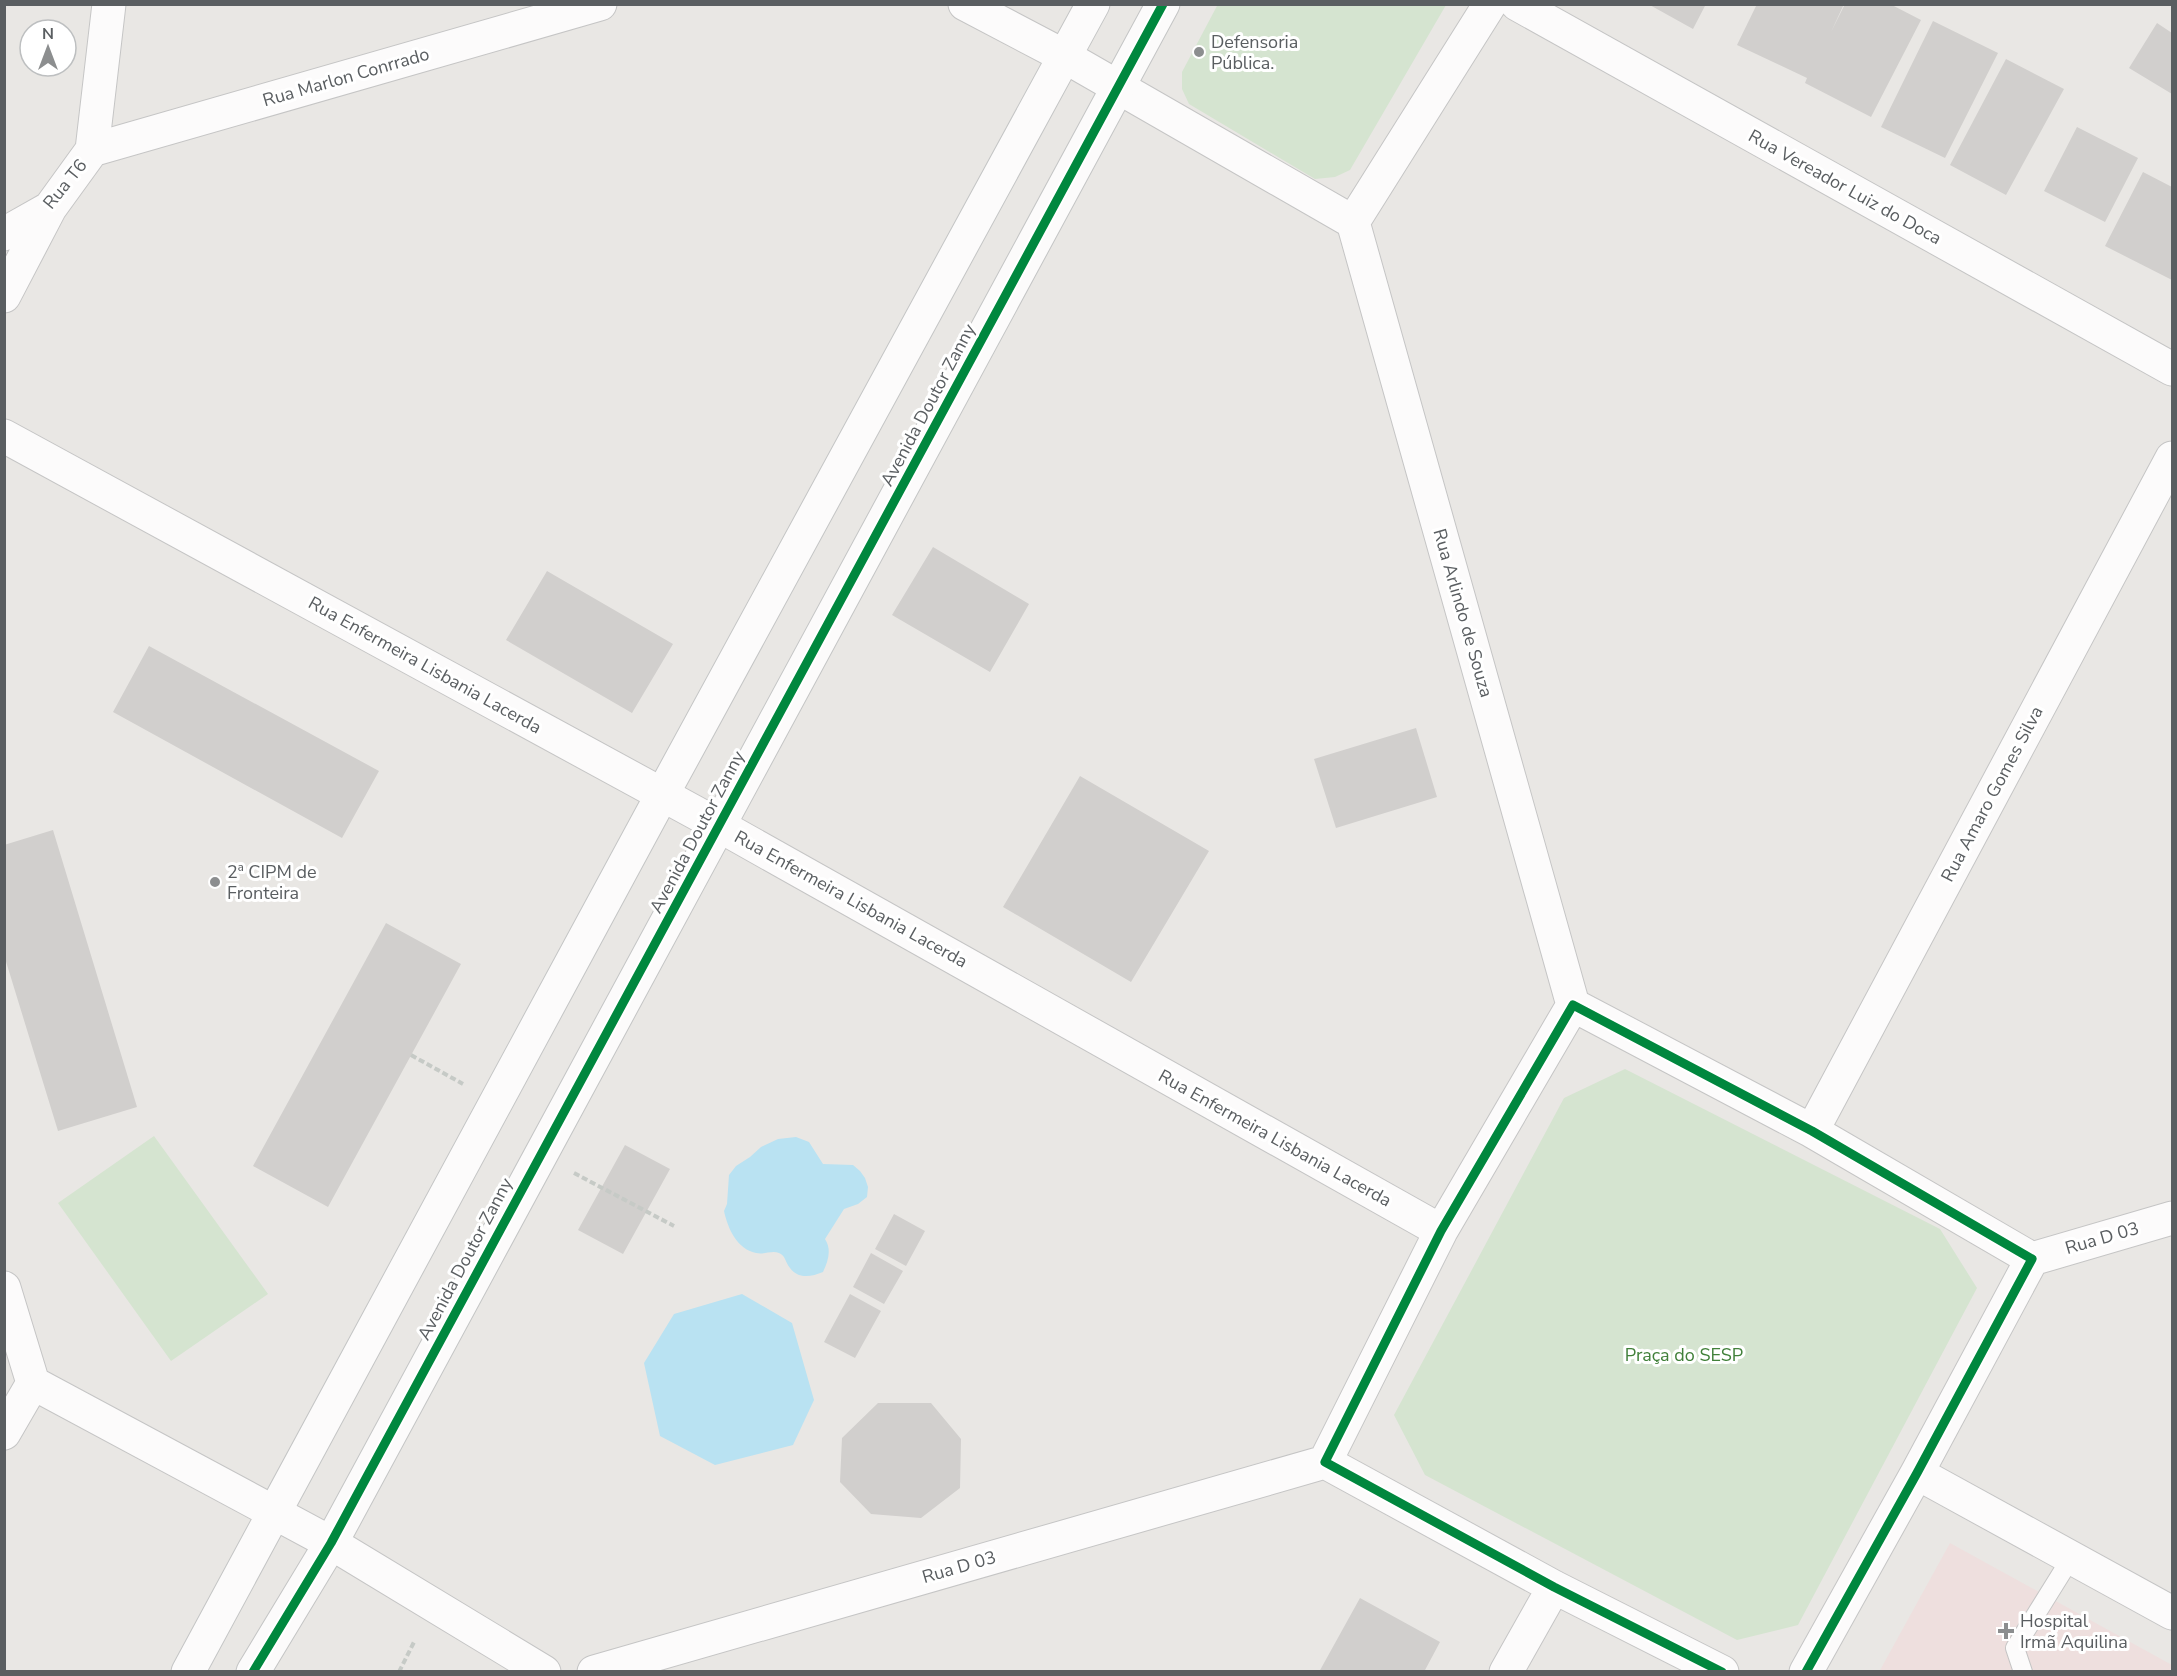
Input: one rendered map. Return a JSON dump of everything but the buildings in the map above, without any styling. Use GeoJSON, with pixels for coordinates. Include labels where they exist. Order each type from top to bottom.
{"type":"FeatureCollection","features":[{"type":"Feature","properties":{"kind":"street"},"geometry":{"type":"LineString","coordinates":[[92,150],[109,4]]}},
{"type":"Feature","properties":{"kind":"street","name":"Rua Marlon Conrrado"},"geometry":{"type":"LineString","coordinates":[[92,150],[600,4]]}},
{"type":"Feature","properties":{"kind":"street"},"geometry":{"type":"LineString","coordinates":[[965,4],[1064,56],[1353,222],[1490,4]]}},
{"type":"Feature","properties":{"kind":"street"},"geometry":{"type":"LineString","coordinates":[[188,1671],[1093,4]]}},
{"type":"Feature","properties":{"kind":"street","name":"Avenida Doutor Zanny"},"geometry":{"type":"LineString","coordinates":[[253,1671],[331,1543],[1163,4]]}},
{"type":"Feature","properties":{"kind":"street","name":"Rua Vereador Luiz do Doca"},"geometry":{"type":"LineString","coordinates":[[1517,4],[2172,369]]}},
{"type":"Feature","properties":{"kind":"street","name":"Rua T6"},"geometry":{"type":"LineString","coordinates":[[4,234],[50,208],[92,150]]}},
{"type":"Feature","properties":{"kind":"street"},"geometry":{"type":"LineString","coordinates":[[4,296],[50,208]]}},
{"type":"Feature","properties":{"kind":"street","name":"Rua Arlindo de Souza"},"geometry":{"type":"LineString","coordinates":[[1353,222],[1573,1005]]}},
{"type":"Feature","properties":{"kind":"street","name":"Rua Enfermeira Lisbania Lacerda"},"geometry":{"type":"LineString","coordinates":[[4,436],[720,826],[1441,1231]]}},
{"type":"Feature","properties":{"kind":"street","name":"Rua Amaro Gomes Silva"},"geometry":{"type":"LineString","coordinates":[[1812,1131],[2172,458]]}},
{"type":"Feature","properties":{"kind":"street"},"geometry":{"type":"LineString","coordinates":[[1722,1671],[1554,1587],[1325,1462],[1441,1231],[1573,1005],[1812,1131],[2032,1259],[1917,1473],[1806,1671]]}},
{"type":"Feature","properties":{"kind":"street","name":"Rua D 03"},"geometry":{"type":"LineString","coordinates":[[2032,1259],[2172,1218]]}},
{"type":"Feature","properties":{"kind":"street"},"geometry":{"type":"LineString","coordinates":[[4,1288],[33,1383],[331,1543],[544,1671]]}},
{"type":"Feature","properties":{"kind":"street"},"geometry":{"type":"LineString","coordinates":[[4,1433],[33,1383]]}},
{"type":"Feature","properties":{"kind":"street","name":"Rua D 03"},"geometry":{"type":"LineString","coordinates":[[594,1671],[1325,1462]]}},
{"type":"Feature","properties":{"kind":"street"},"geometry":{"type":"LineString","coordinates":[[1917,1473],[2172,1613]]}},
{"type":"Feature","properties":{"kind":"street"},"geometry":{"type":"LineString","coordinates":[[1506,1671],[1554,1587]]}},
{"type":"Feature","properties":{"kind":"lane"},"geometry":{"type":"LineString","coordinates":[[2023,1671],[2015,1648],[2071,1558]]}},
{"type":"Feature","properties":{"kind":"path"},"geometry":{"type":"LineString","coordinates":[[411,1055],[496,1102]]}},
{"type":"Feature","properties":{"kind":"path"},"geometry":{"type":"LineString","coordinates":[[540,1157],[597,1183],[674,1226]]}},
{"type":"Feature","properties":{"kind":"shaded area","name":"Hospital Irmã Aquilina"},"geometry":{"type":"Polygon","coordinates":[[[1950,1543],[2172,1665],[2172,1672],[1879,1672],[1950,1543]]]}},
{"type":"Feature","properties":{"kind":"green space"},"geometry":{"type":"Polygon","coordinates":[[[1218,4],[1446,5],[1350,170],[1335,177],[1315,179],[1189,104],[1182,89],[1182,72],[1218,4]]]}},
{"type":"Feature","properties":{"kind":"green space","name":"Praça do SESP"},"geometry":{"type":"Polygon","coordinates":[[[1625,1069],[1940,1229],[1977,1288],[1798,1625],[1737,1640],[1425,1475],[1394,1415],[1564,1098],[1625,1069]]]}},
{"type":"Feature","properties":{"kind":"green space"},"geometry":{"type":"Polygon","coordinates":[[[154,1136],[268,1294],[171,1361],[58,1203],[154,1136]]]}},
{"type":"Feature","properties":{"kind":"water"},"geometry":{"type":"Polygon","coordinates":[[[796,1137],[809,1142],[823,1164],[853,1165],[865,1178],[868,1187],[867,1197],[858,1204],[844,1209],[825,1239],[829,1251],[823,1272],[809,1276],[793,1272],[779,1253],[749,1251],[734,1237],[724,1211],[727,1204],[729,1175],[736,1166],[761,1147],[778,1139],[796,1137]]]}},
{"type":"Feature","properties":{"kind":"water"},"geometry":{"type":"Polygon","coordinates":[[[742,1294],[792,1323],[814,1400],[793,1445],[715,1465],[660,1436],[644,1363],[674,1314],[742,1294]]]}},
{"type":"Feature","properties":{"kind":"cycle path"},"geometry":{"type":"LineString","coordinates":[[253,1672],[331,1543],[1163,4]]}},
{"type":"Feature","properties":{"kind":"cycle path"},"geometry":{"type":"LineString","coordinates":[[1722,1672],[1554,1587],[1325,1462],[1441,1231],[1573,1005],[1812,1131],[2032,1259],[1917,1473],[1806,1672]]}},
{"type":"Feature","properties":{"kind":"place","name":"Defensoria Pública."},"geometry":{"type":"Point","coordinates":[1199,52]}},
{"type":"Feature","properties":{"kind":"place","name":"2ª CIPM de Fronteira"},"geometry":{"type":"Point","coordinates":[215,882]}},
{"type":"Feature","properties":{"kind":"place","name":"Hospital Irmã Aquilina"},"geometry":{"type":"Point","coordinates":[2006,1631]}}]}
